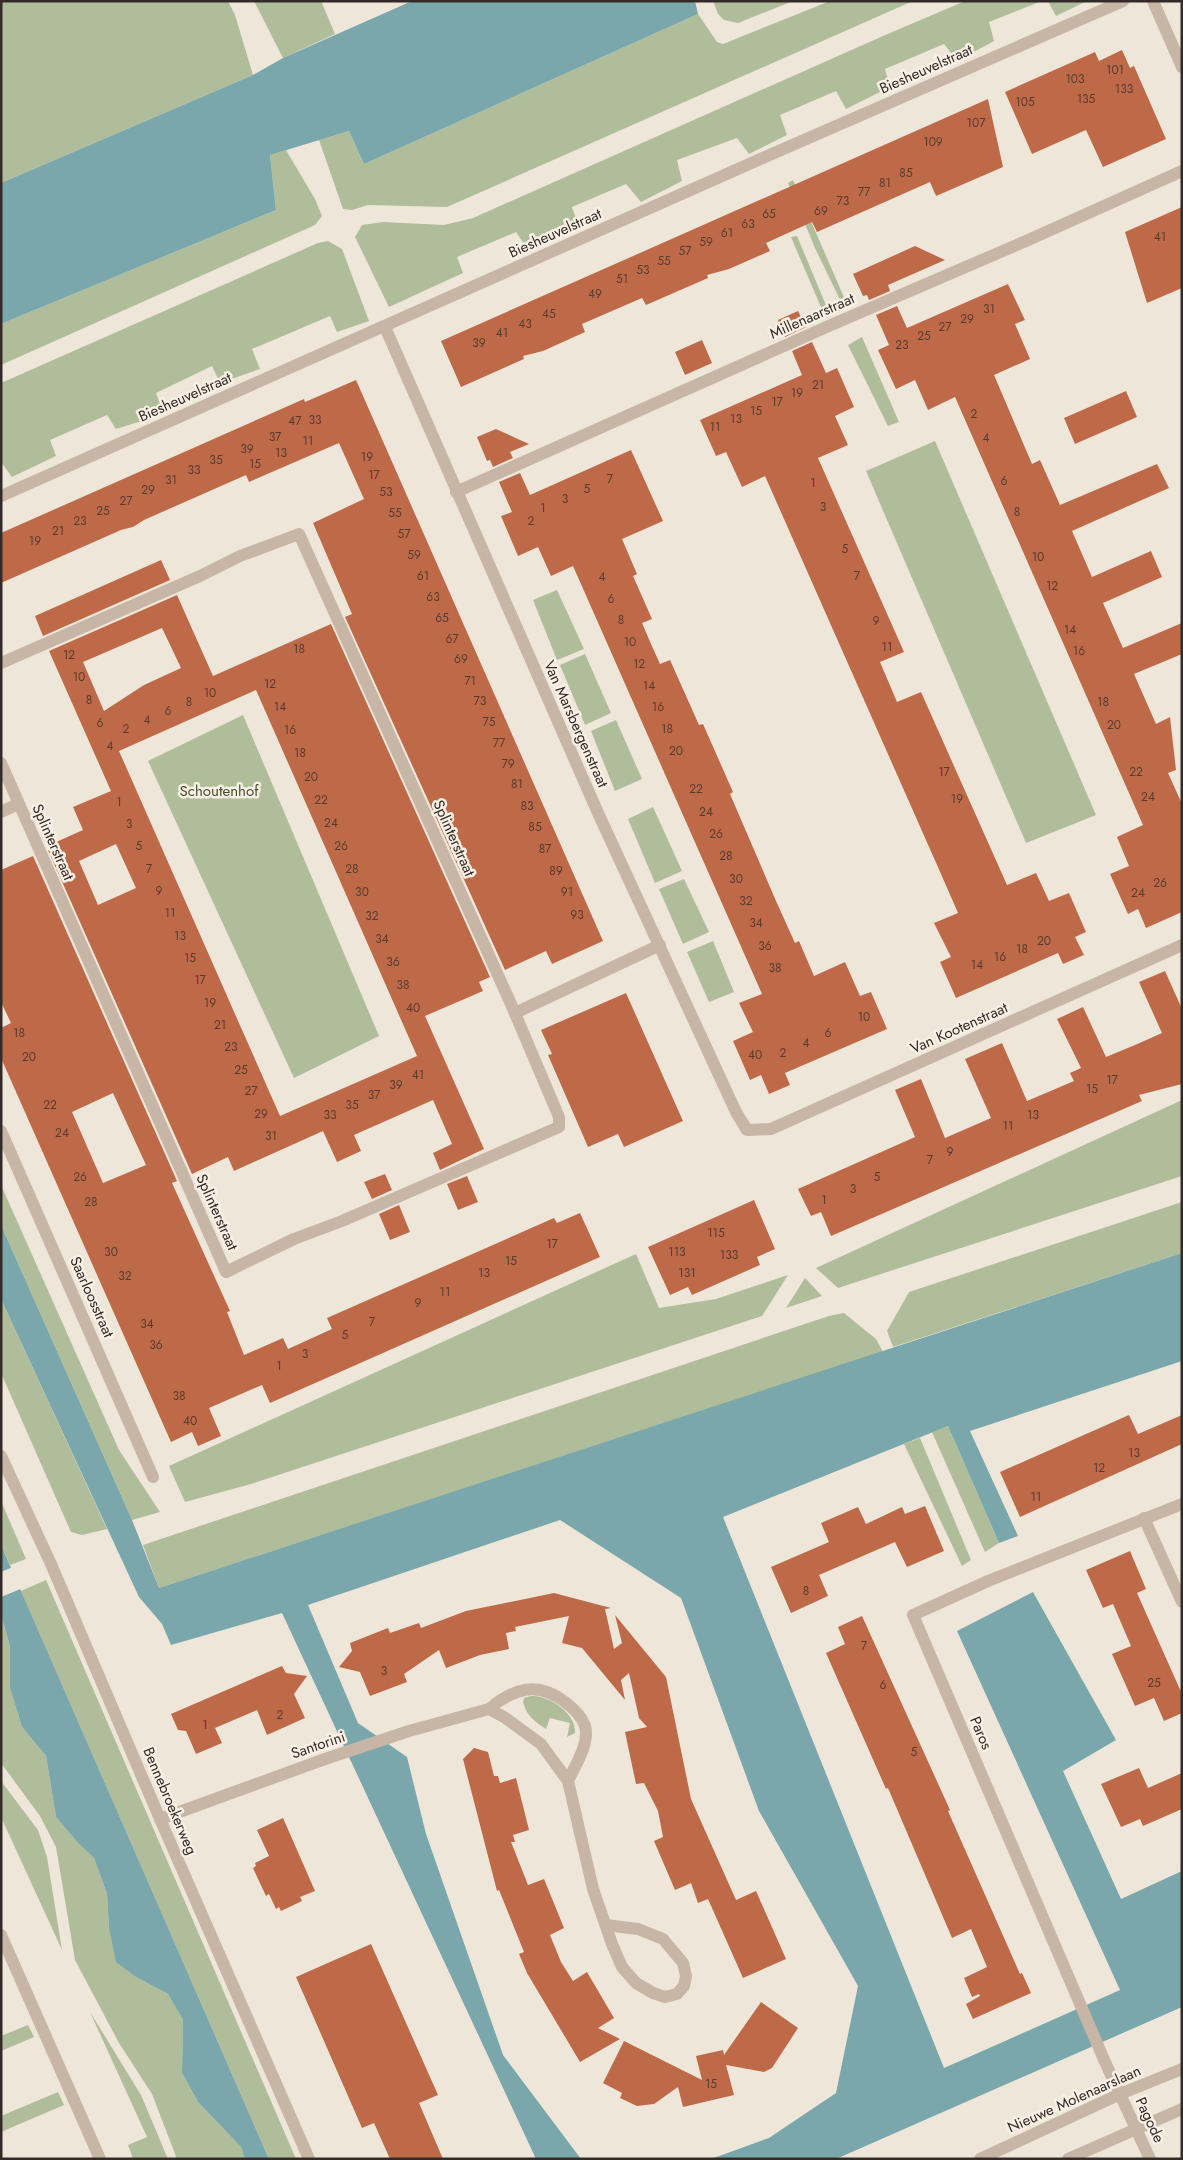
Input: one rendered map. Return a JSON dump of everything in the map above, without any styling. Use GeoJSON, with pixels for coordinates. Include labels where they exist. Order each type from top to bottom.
{"type":"FeatureCollection","features":[{"type":"Feature","properties":{"kind":"street","name":"Biesheuvelstraat"},"geometry":{"type":"LineString","coordinates":[[1,496],[756,161],[1123,1]]}},
{"type":"Feature","properties":{"kind":"street"},"geometry":{"type":"LineString","coordinates":[[1153,1],[1182,67]]}},
{"type":"Feature","properties":{"kind":"street","name":"Millenaarstraat"},"geometry":{"type":"LineString","coordinates":[[456,492],[1182,171]]}},
{"type":"Feature","properties":{"kind":"street","name":"Van Marsbergenstraat"},"geometry":{"type":"LineString","coordinates":[[385,327],[598,813],[736,1112],[747,1130]]}},
{"type":"Feature","properties":{"kind":"street","name":"Splinterstraat"},"geometry":{"type":"LineString","coordinates":[[1,664],[200,576],[240,556],[299,534],[515,1013],[559,1117],[559,1127],[342,1221],[294,1239],[226,1272],[1,763]]}},
{"type":"Feature","properties":{"kind":"street","name":"Splinterstraat"},"geometry":{"type":"LineString","coordinates":[[1,812],[18,804]]}},
{"type":"Feature","properties":{"kind":"street"},"geometry":{"type":"LineString","coordinates":[[515,1013],[660,945]]}},
{"type":"Feature","properties":{"kind":"street","name":"Van Kootenstraat"},"geometry":{"type":"LineString","coordinates":[[747,1130],[771,1130],[1182,945]]}},
{"type":"Feature","properties":{"kind":"street","name":"Saarloosstraat"},"geometry":{"type":"LineString","coordinates":[[1,1131],[153,1477]]}},
{"type":"Feature","properties":{"kind":"street","name":"Bennebroekerweg"},"geometry":{"type":"LineString","coordinates":[[1,1456],[51,1564],[309,2159]]}},
{"type":"Feature","properties":{"kind":"street","name":"Paros"},"geometry":{"type":"LineString","coordinates":[[1120,2094],[913,1615],[988,1581],[1182,1504]]}},
{"type":"Feature","properties":{"kind":"street"},"geometry":{"type":"LineString","coordinates":[[1144,1518],[1182,1602]]}},
{"type":"Feature","properties":{"kind":"street","name":"Santorini"},"geometry":{"type":"LineString","coordinates":[[160,1819],[325,1759],[409,1731],[489,1710],[504,1696],[526,1690],[542,1689],[569,1705],[585,1726],[585,1738],[579,1758],[568,1781]]}},
{"type":"Feature","properties":{"kind":"street"},"geometry":{"type":"LineString","coordinates":[[489,1710],[504,1717],[541,1744],[568,1781],[593,1889],[606,1924],[622,1967],[636,1983],[653,1994],[665,1997],[677,1994],[684,1986],[686,1976],[683,1963],[663,1938],[638,1929],[606,1924]]}},
{"type":"Feature","properties":{"kind":"street"},"geometry":{"type":"LineString","coordinates":[[1,1936],[100,2159]]}},
{"type":"Feature","properties":{"kind":"street","name":"Nieuwe Molenaarslaan"},"geometry":{"type":"LineString","coordinates":[[980,2159],[1120,2094],[1182,2069]]}},
{"type":"Feature","properties":{"kind":"street","name":"Pagode"},"geometry":{"type":"LineString","coordinates":[[1120,2094],[1150,2159]]}},
{"type":"Feature","properties":{"kind":"street"},"geometry":{"type":"LineString","coordinates":[[1068,2159],[1182,2108]]}},
{"type":"Feature","properties":{"kind":"green space"},"geometry":{"type":"Polygon","coordinates":[[[228,1],[235,15],[253,75],[1,183],[1,2],[228,1]]]}},
{"type":"Feature","properties":{"kind":"green space"},"geometry":{"type":"Polygon","coordinates":[[[254,1],[321,1],[335,34],[283,58],[254,1]]]}},
{"type":"Feature","properties":{"kind":"green space"},"geometry":{"type":"Polygon","coordinates":[[[713,1],[793,1],[738,23],[724,20],[718,14],[713,1]]]}},
{"type":"Feature","properties":{"kind":"green space"},"geometry":{"type":"Polygon","coordinates":[[[830,1],[913,1],[447,207],[368,205],[352,210],[343,209],[319,140],[349,131],[364,164],[698,14],[717,42],[723,44],[830,1]]]}},
{"type":"Feature","properties":{"kind":"green space"},"geometry":{"type":"Polygon","coordinates":[[[965,1],[1042,1],[989,22],[994,41],[957,61],[944,44],[885,69],[890,87],[846,109],[836,91],[780,115],[787,135],[749,154],[737,138],[677,160],[682,181],[641,202],[626,184],[572,207],[579,227],[528,250],[516,232],[457,257],[463,273],[389,307],[355,237],[362,225],[383,222],[444,225],[473,218],[965,1]]]}},
{"type":"Feature","properties":{"kind":"green space"},"geometry":{"type":"Polygon","coordinates":[[[1048,1],[1087,1],[1056,16],[1048,1]]]}},
{"type":"Feature","properties":{"kind":"green space"},"geometry":{"type":"Polygon","coordinates":[[[286,150],[315,199],[322,216],[315,225],[1,365],[1,324],[276,210],[270,155],[286,150]]]}},
{"type":"Feature","properties":{"kind":"green space"},"geometry":{"type":"Polygon","coordinates":[[[793,180],[847,304],[843,306],[815,248],[788,183],[793,180]]]}},
{"type":"Feature","properties":{"kind":"green space"},"geometry":{"type":"Polygon","coordinates":[[[797,236],[828,310],[823,312],[791,237],[797,236]]]}},
{"type":"Feature","properties":{"kind":"green space"},"geometry":{"type":"Polygon","coordinates":[[[328,241],[342,249],[369,321],[337,332],[330,316],[252,349],[260,369],[220,383],[212,366],[156,393],[164,414],[116,429],[107,415],[50,440],[56,456],[12,477],[1,462],[1,383],[318,243],[328,241]]]}},
{"type":"Feature","properties":{"kind":"green space"},"geometry":{"type":"Polygon","coordinates":[[[862,337],[899,422],[888,426],[848,345],[862,337]]]}},
{"type":"Feature","properties":{"kind":"green space"},"geometry":{"type":"Polygon","coordinates":[[[935,441],[1096,815],[1026,843],[866,471],[935,441]]]}},
{"type":"Feature","properties":{"kind":"green space"},"geometry":{"type":"Polygon","coordinates":[[[557,590],[584,649],[557,660],[533,600],[557,590]]]}},
{"type":"Feature","properties":{"kind":"green space"},"geometry":{"type":"Polygon","coordinates":[[[585,654],[611,713],[585,725],[560,665],[585,654]]]}},
{"type":"Feature","properties":{"kind":"green space","name":"Schoutenhof"},"geometry":{"type":"Polygon","coordinates":[[[243,715],[379,1036],[294,1078],[148,761],[243,715]]]}},
{"type":"Feature","properties":{"kind":"green space"},"geometry":{"type":"Polygon","coordinates":[[[616,720],[642,779],[615,791],[591,731],[616,720]]]}},
{"type":"Feature","properties":{"kind":"green space"},"geometry":{"type":"Polygon","coordinates":[[[653,807],[682,871],[655,883],[628,819],[653,807]]]}},
{"type":"Feature","properties":{"kind":"green space"},"geometry":{"type":"Polygon","coordinates":[[[684,879],[709,932],[683,944],[659,889],[684,879]]]}},
{"type":"Feature","properties":{"kind":"green space"},"geometry":{"type":"Polygon","coordinates":[[[713,941],[734,992],[709,1002],[687,952],[713,941]]]}},
{"type":"Feature","properties":{"kind":"green space"},"geometry":{"type":"Polygon","coordinates":[[[1182,1100],[1182,1176],[838,1288],[816,1268],[1182,1100]]]}},
{"type":"Feature","properties":{"kind":"green space"},"geometry":{"type":"Polygon","coordinates":[[[1,1185],[119,1450],[160,1512],[132,1520],[1,1225],[1,1185]]]}},
{"type":"Feature","properties":{"kind":"green space"},"geometry":{"type":"Polygon","coordinates":[[[1182,1202],[1182,1253],[893,1347],[887,1331],[909,1292],[1182,1202]]]}},
{"type":"Feature","properties":{"kind":"green space"},"geometry":{"type":"Polygon","coordinates":[[[636,1254],[659,1308],[716,1299],[788,1275],[762,1316],[251,1484],[185,1502],[169,1466],[636,1254]]]}},
{"type":"Feature","properties":{"kind":"green space"},"geometry":{"type":"Polygon","coordinates":[[[805,1278],[822,1296],[786,1308],[805,1278]]]}},
{"type":"Feature","properties":{"kind":"green space"},"geometry":{"type":"Polygon","coordinates":[[[1,1299],[107,1529],[82,1535],[71,1532],[1,1373],[1,1299]]]}},
{"type":"Feature","properties":{"kind":"green space"},"geometry":{"type":"Polygon","coordinates":[[[844,1313],[876,1339],[883,1352],[159,1588],[143,1545],[829,1316],[844,1313]]]}},
{"type":"Feature","properties":{"kind":"green space"},"geometry":{"type":"Polygon","coordinates":[[[948,1426],[999,1543],[985,1552],[932,1432],[948,1426]]]}},
{"type":"Feature","properties":{"kind":"green space"},"geometry":{"type":"Polygon","coordinates":[[[920,1438],[971,1560],[962,1566],[904,1444],[920,1438]]]}},
{"type":"Feature","properties":{"kind":"green space"},"geometry":{"type":"Polygon","coordinates":[[[1,1501],[26,1559],[10,1565],[1,1545],[1,1501]]]}},
{"type":"Feature","properties":{"kind":"green space"},"geometry":{"type":"Polygon","coordinates":[[[46,1580],[296,2159],[269,2159],[21,1591],[46,1580]]]}},
{"type":"Feature","properties":{"kind":"green space"},"geometry":{"type":"Polygon","coordinates":[[[1,1614],[10,1647],[10,1688],[22,1727],[46,1756],[56,1817],[78,1843],[94,1858],[107,1894],[109,1928],[136,1977],[168,1994],[183,2020],[182,2073],[198,2102],[241,2147],[245,2159],[177,2159],[152,2094],[119,2043],[75,1960],[56,1847],[40,1816],[1,1763],[1,1614]]]}},
{"type":"Feature","properties":{"kind":"green space"},"geometry":{"type":"Polygon","coordinates":[[[531,1696],[546,1699],[560,1707],[572,1719],[575,1733],[567,1737],[570,1723],[550,1718],[546,1729],[535,1721],[526,1711],[523,1702],[524,1698],[531,1696]]]}},
{"type":"Feature","properties":{"kind":"green space"},"geometry":{"type":"Polygon","coordinates":[[[1,1781],[38,1830],[47,1857],[62,1950],[1,1817],[1,1781]]]}},
{"type":"Feature","properties":{"kind":"green space"},"geometry":{"type":"Polygon","coordinates":[[[90,2012],[141,2095],[168,2159],[133,2159],[128,2145],[147,2137],[90,2012]]]}},
{"type":"Feature","properties":{"kind":"green space"},"geometry":{"type":"Polygon","coordinates":[[[28,2025],[34,2037],[1,2051],[1,2036],[28,2025]]]}},
{"type":"Feature","properties":{"kind":"green space"},"geometry":{"type":"Polygon","coordinates":[[[58,2092],[64,2105],[1,2132],[1,2116],[58,2092]]]}},
{"type":"Feature","properties":{"kind":"water"},"geometry":{"type":"Polygon","coordinates":[[[412,1],[695,1],[698,14],[364,164],[349,131],[270,155],[276,210],[1,324],[1,183],[253,75],[283,58],[412,1]]]}},
{"type":"Feature","properties":{"kind":"water"},"geometry":{"type":"Polygon","coordinates":[[[1,1225],[132,1520],[159,1588],[1182,1253],[1182,1361],[970,1431],[1018,1536],[999,1543],[948,1426],[723,1517],[944,2068],[1120,1990],[957,1631],[1033,1592],[1116,1740],[1063,1771],[1121,1899],[1182,1871],[1182,2007],[836,2159],[711,2159],[769,2138],[836,2093],[858,1986],[759,1811],[681,1598],[560,1520],[308,1605],[358,1723],[407,1757],[426,1834],[503,2055],[581,2159],[536,2159],[282,1613],[171,1645],[162,1624],[139,1597],[1,1299],[1,1225]]]}},
{"type":"Feature","properties":{"kind":"water"},"geometry":{"type":"Polygon","coordinates":[[[1,1545],[269,2159],[245,2159],[241,2147],[198,2102],[182,2073],[183,2020],[168,1994],[136,1977],[116,1962],[109,1928],[107,1894],[94,1858],[78,1843],[56,1817],[46,1756],[22,1727],[10,1688],[10,1647],[1,1614],[1,1545]]]}},
{"type":"Feature","properties":{"kind":"pier"},"geometry":{"type":"Polygon","coordinates":[[[13,1567],[23,1588],[1,1597],[1,1572],[13,1567]]]}},
{"type":"Feature","properties":{"kind":"building"},"geometry":{"type":"Polygon","coordinates":[[[1122,50],[1130,68],[1134,66],[1166,139],[1103,167],[1086,130],[1032,154],[1005,92],[1095,52],[1099,61],[1122,50]]]}},
{"type":"Feature","properties":{"kind":"building"},"geometry":{"type":"Polygon","coordinates":[[[988,99],[1003,167],[936,196],[930,182],[817,232],[812,222],[766,243],[770,251],[729,269],[707,275],[708,278],[646,305],[642,298],[582,324],[585,332],[543,351],[523,356],[524,359],[461,387],[441,341],[988,99]]]}},
{"type":"Feature","properties":{"kind":"building"},"geometry":{"type":"Polygon","coordinates":[[[1182,207],[1182,288],[1147,303],[1125,232],[1182,207]]]}},
{"type":"Feature","properties":{"kind":"building"},"geometry":{"type":"Polygon","coordinates":[[[915,246],[945,260],[888,285],[890,291],[869,300],[867,295],[863,296],[853,274],[915,246]]]}},
{"type":"Feature","properties":{"kind":"building"},"geometry":{"type":"Polygon","coordinates":[[[1008,284],[1025,320],[1015,324],[1030,359],[994,375],[1032,464],[1040,460],[1060,505],[1157,464],[1169,488],[1072,531],[1092,577],[1151,551],[1162,577],[1103,603],[1123,648],[1182,623],[1182,654],[1134,674],[1156,724],[1170,717],[1176,770],[1168,773],[1182,804],[1182,912],[1146,928],[1138,909],[1128,914],[1110,874],[1129,866],[1117,837],[1143,825],[955,397],[928,410],[915,380],[896,389],[878,350],[889,345],[876,315],[897,306],[907,328],[1008,284]]]}},
{"type":"Feature","properties":{"kind":"building"},"geometry":{"type":"Polygon","coordinates":[[[798,311],[806,327],[785,337],[778,320],[798,311]]]}},
{"type":"Feature","properties":{"kind":"building"},"geometry":{"type":"Polygon","coordinates":[[[702,340],[712,363],[685,375],[675,352],[702,340]]]}},
{"type":"Feature","properties":{"kind":"building"},"geometry":{"type":"Polygon","coordinates":[[[812,342],[826,373],[837,368],[854,407],[835,416],[848,445],[818,458],[904,652],[880,662],[897,702],[921,692],[1007,885],[1036,873],[1049,901],[1069,893],[1086,932],[1075,937],[1084,955],[1063,964],[1058,953],[956,998],[940,962],[951,957],[934,923],[958,913],[765,476],[742,487],[726,452],[716,456],[700,420],[802,375],[792,351],[812,342]]]}},
{"type":"Feature","properties":{"kind":"building"},"geometry":{"type":"Polygon","coordinates":[[[356,380],[603,941],[552,964],[546,951],[505,970],[345,617],[352,614],[313,523],[364,499],[339,443],[249,482],[246,475],[144,520],[133,527],[121,530],[1,583],[1,533],[304,399],[305,402],[356,380]]]}},
{"type":"Feature","properties":{"kind":"building"},"geometry":{"type":"Polygon","coordinates":[[[1126,391],[1137,417],[1075,444],[1064,418],[1126,391]]]}},
{"type":"Feature","properties":{"kind":"building"},"geometry":{"type":"Polygon","coordinates":[[[496,429],[529,444],[510,452],[513,458],[493,467],[490,460],[487,461],[477,437],[496,429]]]}},
{"type":"Feature","properties":{"kind":"building"},"geometry":{"type":"Polygon","coordinates":[[[631,450],[663,521],[622,539],[637,574],[633,576],[652,619],[642,623],[651,644],[660,664],[670,660],[699,725],[703,724],[733,792],[730,794],[776,901],[795,943],[799,941],[814,976],[845,962],[860,996],[871,992],[887,1029],[785,1073],[790,1085],[769,1094],[761,1075],[750,1080],[733,1041],[753,1032],[739,1003],[762,994],[573,566],[551,576],[538,547],[518,556],[501,516],[512,512],[499,482],[520,473],[530,495],[631,450]]]}},
{"type":"Feature","properties":{"kind":"building"},"geometry":{"type":"Polygon","coordinates":[[[161,560],[170,580],[43,636],[35,616],[161,560]]]}},
{"type":"Feature","properties":{"kind":"building"},"geometry":{"type":"Polygon","coordinates":[[[177,595],[213,676],[331,624],[490,977],[479,982],[483,991],[425,1016],[484,1149],[440,1170],[433,1153],[452,1144],[433,1100],[354,1135],[361,1151],[337,1162],[323,1131],[234,1171],[228,1157],[192,1174],[48,850],[56,847],[54,843],[83,830],[73,807],[111,791],[49,651],[177,595]],[[162,628],[83,662],[104,711],[144,685],[181,668],[162,628]],[[256,690],[119,751],[280,1116],[417,1056],[256,690]],[[116,844],[79,861],[98,905],[136,888],[116,844]]]}},
{"type":"Feature","properties":{"kind":"building"},"geometry":{"type":"Polygon","coordinates":[[[33,856],[177,1181],[172,1183],[230,1311],[227,1312],[244,1355],[283,1338],[288,1349],[332,1329],[327,1318],[554,1218],[557,1223],[580,1213],[600,1257],[270,1403],[262,1385],[209,1408],[221,1436],[198,1446],[192,1432],[171,1442],[1,1058],[1,1028],[11,1023],[1,1002],[1,870],[33,856]],[[113,1093],[72,1112],[103,1183],[146,1165],[113,1093]]]}},
{"type":"Feature","properties":{"kind":"building"},"geometry":{"type":"Polygon","coordinates":[[[1165,971],[1182,1009],[1182,1084],[1139,1095],[1142,1101],[831,1236],[821,1212],[811,1216],[798,1189],[915,1137],[895,1090],[921,1079],[945,1138],[991,1118],[965,1059],[1002,1043],[1027,1101],[1074,1081],[1070,1073],[1081,1068],[1057,1019],[1083,1007],[1106,1057],[1162,1033],[1139,982],[1165,971]]]}},
{"type":"Feature","properties":{"kind":"building"},"geometry":{"type":"Polygon","coordinates":[[[626,993],[683,1121],[624,1147],[618,1134],[588,1147],[548,1055],[552,1054],[541,1030],[626,993]]]}},
{"type":"Feature","properties":{"kind":"building"},"geometry":{"type":"Polygon","coordinates":[[[385,1174],[392,1190],[372,1199],[364,1182],[385,1174]]]}},
{"type":"Feature","properties":{"kind":"building"},"geometry":{"type":"Polygon","coordinates":[[[467,1176],[478,1202],[458,1210],[447,1184],[467,1176]]]}},
{"type":"Feature","properties":{"kind":"building"},"geometry":{"type":"Polygon","coordinates":[[[754,1200],[775,1249],[757,1257],[760,1265],[692,1295],[688,1287],[670,1295],[648,1247],[754,1200]]]}},
{"type":"Feature","properties":{"kind":"building"},"geometry":{"type":"Polygon","coordinates":[[[399,1205],[410,1232],[390,1240],[379,1214],[399,1205]]]}},
{"type":"Feature","properties":{"kind":"building"},"geometry":{"type":"Polygon","coordinates":[[[1129,1415],[1138,1434],[1182,1415],[1182,1444],[1020,1517],[1000,1472],[1129,1415]]]}},
{"type":"Feature","properties":{"kind":"building"},"geometry":{"type":"Polygon","coordinates":[[[925,1506],[944,1551],[907,1567],[895,1542],[819,1575],[828,1596],[791,1613],[771,1567],[829,1542],[821,1523],[858,1507],[866,1524],[902,1507],[905,1514],[925,1506]]]}},
{"type":"Feature","properties":{"kind":"building"},"geometry":{"type":"Polygon","coordinates":[[[1130,1551],[1146,1589],[1137,1593],[1182,1694],[1182,1713],[1164,1721],[1154,1698],[1135,1706],[1112,1654],[1131,1646],[1113,1604],[1103,1608],[1086,1570],[1130,1551]]]}},
{"type":"Feature","properties":{"kind":"building"},"geometry":{"type":"Polygon","coordinates":[[[554,1593],[611,1608],[605,1609],[614,1649],[622,1643],[615,1615],[666,1677],[691,1799],[736,1900],[756,1891],[786,1959],[743,1978],[708,1899],[698,1903],[691,1883],[675,1890],[654,1841],[663,1837],[658,1811],[644,1783],[636,1784],[625,1732],[647,1727],[639,1718],[629,1673],[621,1680],[625,1700],[582,1648],[562,1643],[569,1616],[515,1627],[516,1631],[506,1633],[509,1649],[480,1655],[446,1668],[439,1650],[404,1674],[407,1682],[370,1696],[360,1672],[339,1667],[352,1651],[350,1643],[388,1628],[390,1633],[419,1623],[421,1628],[466,1611],[554,1593]]]}},
{"type":"Feature","properties":{"kind":"building"},"geometry":{"type":"Polygon","coordinates":[[[862,1616],[950,1810],[948,1811],[1020,1974],[1022,1973],[1031,1993],[973,2019],[966,2004],[980,1996],[979,1994],[972,1997],[964,1978],[987,1967],[971,1929],[952,1938],[888,1788],[886,1789],[826,1653],[845,1644],[838,1627],[862,1616]]]}},
{"type":"Feature","properties":{"kind":"building"},"geometry":{"type":"Polygon","coordinates":[[[282,1666],[286,1673],[307,1676],[294,1694],[305,1718],[267,1735],[257,1710],[215,1728],[222,1743],[196,1754],[186,1731],[178,1730],[171,1714],[282,1666]]]}},
{"type":"Feature","properties":{"kind":"building"},"geometry":{"type":"Polygon","coordinates":[[[474,1748],[488,1752],[494,1776],[498,1776],[500,1783],[516,1778],[529,1830],[513,1835],[515,1842],[511,1842],[528,1885],[544,1879],[564,1928],[550,1935],[561,1962],[573,1981],[587,1972],[614,2018],[598,2028],[620,2039],[580,2062],[527,1973],[519,1954],[524,1952],[499,1890],[497,1891],[463,1759],[474,1748]]]}},
{"type":"Feature","properties":{"kind":"building"},"geometry":{"type":"Polygon","coordinates":[[[1139,1768],[1148,1788],[1182,1773],[1182,1809],[1143,1826],[1140,1819],[1121,1827],[1101,1784],[1139,1768]]]}},
{"type":"Feature","properties":{"kind":"building"},"geometry":{"type":"Polygon","coordinates":[[[283,1818],[315,1891],[300,1897],[302,1901],[281,1911],[279,1907],[276,1909],[269,1894],[266,1896],[253,1868],[256,1866],[255,1863],[269,1856],[257,1830],[283,1818]]]}},
{"type":"Feature","properties":{"kind":"building"},"geometry":{"type":"Polygon","coordinates":[[[371,1944],[438,2095],[419,2103],[443,2159],[390,2159],[374,2123],[362,2128],[296,1977],[371,1944]]]}},
{"type":"Feature","properties":{"kind":"building"},"geometry":{"type":"Polygon","coordinates":[[[761,2002],[798,2028],[772,2068],[764,2072],[726,2065],[734,2095],[683,2107],[678,2087],[654,2104],[637,2106],[620,2098],[622,2093],[603,2083],[624,2041],[702,2080],[696,2056],[723,2050],[724,2055],[761,2002]]]}}]}
